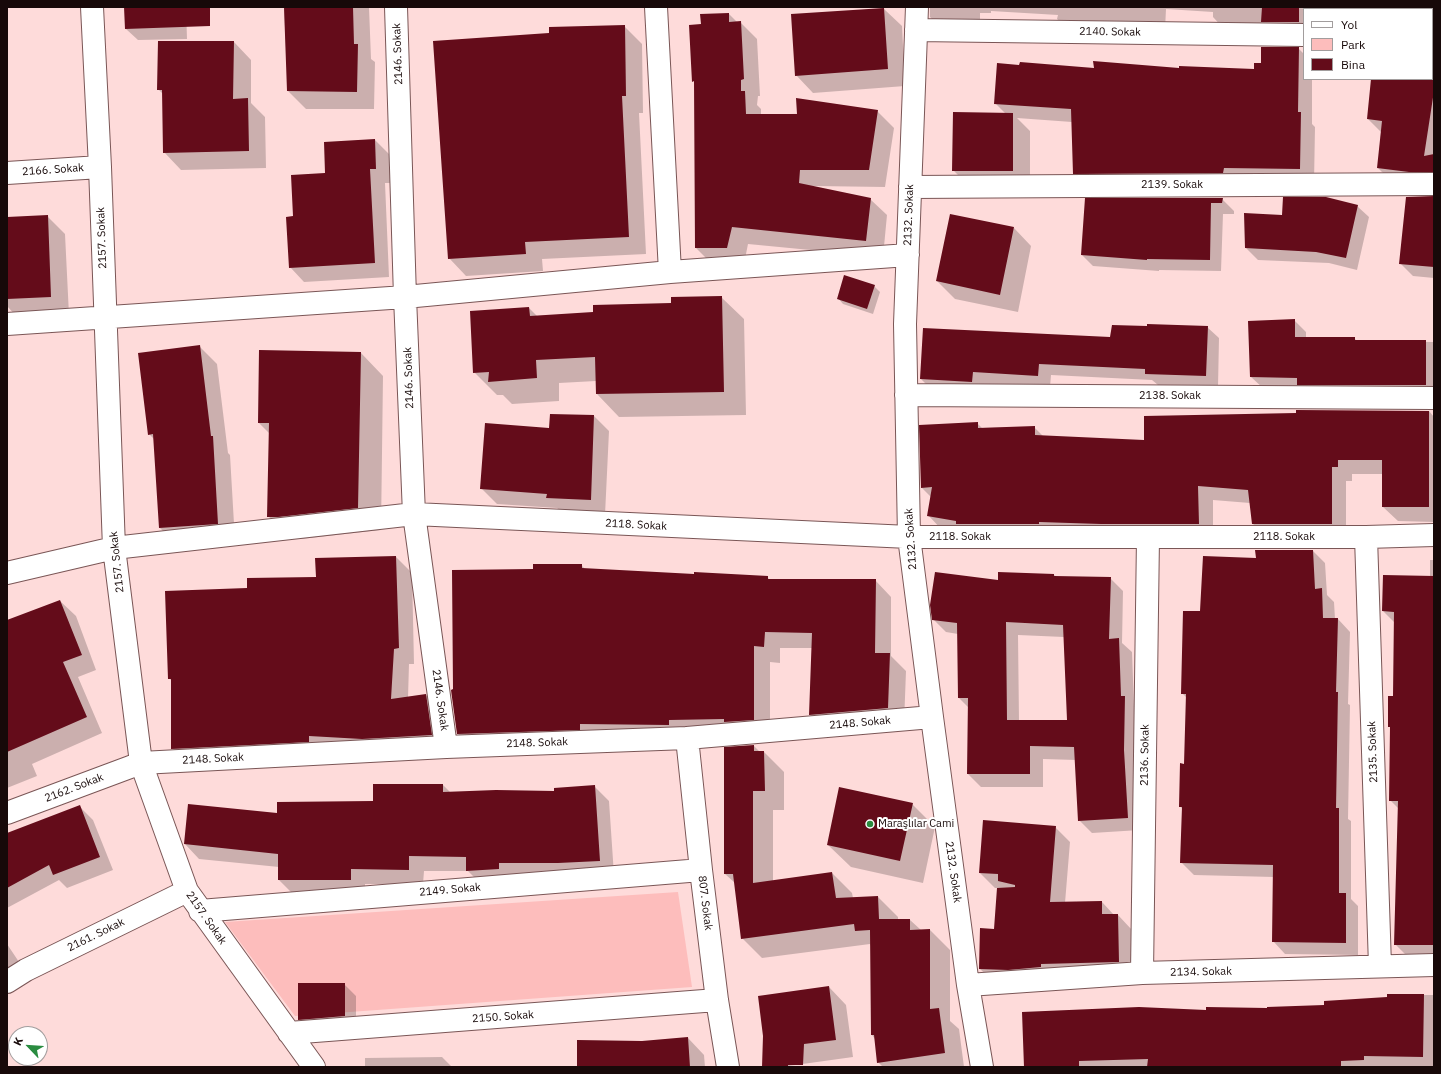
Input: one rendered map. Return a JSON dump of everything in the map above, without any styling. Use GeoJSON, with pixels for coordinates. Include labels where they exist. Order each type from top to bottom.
{"type":"FeatureCollection","features":[{"type":"Feature","properties":{"kind":"street","name":"2157. Sokak"},"geometry":{"type":"LineString","coordinates":[[92,7],[100,167],[114,548],[141,763],[186,891],[314,1067]]}},
{"type":"Feature","properties":{"kind":"street","name":"2146. Sokak"},"geometry":{"type":"LineString","coordinates":[[396,7],[405,297],[414,514],[446,747]]}},
{"type":"Feature","properties":{"kind":"street"},"geometry":{"type":"LineString","coordinates":[[656,7],[670,272]]}},
{"type":"Feature","properties":{"kind":"street","name":"2132. Sokak"},"geometry":{"type":"LineString","coordinates":[[917,7],[905,324],[909,537],[968,985],[982,1067]]}},
{"type":"Feature","properties":{"kind":"street","name":"2140. Sokak"},"geometry":{"type":"LineString","coordinates":[[916,30],[1303,35]]}},
{"type":"Feature","properties":{"kind":"street","name":"2166. Sokak"},"geometry":{"type":"LineString","coordinates":[[7,173],[100,167]]}},
{"type":"Feature","properties":{"kind":"street","name":"2139. Sokak"},"geometry":{"type":"LineString","coordinates":[[910,187],[1434,184]]}},
{"type":"Feature","properties":{"kind":"street"},"geometry":{"type":"LineString","coordinates":[[7,324],[405,297],[670,272],[908,255]]}},
{"type":"Feature","properties":{"kind":"street","name":"2138. Sokak"},"geometry":{"type":"LineString","coordinates":[[906,395],[1434,398]]}},
{"type":"Feature","properties":{"kind":"street","name":"2118. Sokak"},"geometry":{"type":"LineString","coordinates":[[7,573],[114,548],[414,514],[909,537],[1366,537],[1434,535]]}},
{"type":"Feature","properties":{"kind":"street","name":"2136. Sokak"},"geometry":{"type":"LineString","coordinates":[[1142,973],[1148,537]]}},
{"type":"Feature","properties":{"kind":"street","name":"2135. Sokak"},"geometry":{"type":"LineString","coordinates":[[1366,537],[1380,966]]}},
{"type":"Feature","properties":{"kind":"street","name":"2148. Sokak"},"geometry":{"type":"LineString","coordinates":[[141,763],[446,747],[687,738],[932,717]]}},
{"type":"Feature","properties":{"kind":"street","name":"807. Sokak"},"geometry":{"type":"LineString","coordinates":[[687,738],[717,1000],[728,1067]]}},
{"type":"Feature","properties":{"kind":"street","name":"2162. Sokak"},"geometry":{"type":"LineString","coordinates":[[7,813],[141,763]]}},
{"type":"Feature","properties":{"kind":"street","name":"2149. Sokak"},"geometry":{"type":"LineString","coordinates":[[200,911],[701,870]]}},
{"type":"Feature","properties":{"kind":"street","name":"2161. Sokak"},"geometry":{"type":"LineString","coordinates":[[7,982],[26,970],[186,891]]}},
{"type":"Feature","properties":{"kind":"street","name":"2134. Sokak"},"geometry":{"type":"LineString","coordinates":[[968,985],[1142,973],[1434,965]]}},
{"type":"Feature","properties":{"kind":"street","name":"2150. Sokak"},"geometry":{"type":"LineString","coordinates":[[289,1033],[717,1000]]}},
{"type":"Feature","properties":{"kind":"green space"},"geometry":{"type":"Polygon","coordinates":[[[678,892],[692,987],[295,1016],[225,922],[678,892]]]}},
{"type":"Feature","properties":{"kind":"building"},"geometry":{"type":"Polygon","coordinates":[[[124,7],[210,7],[210,26],[125,29],[124,7]]]}},
{"type":"Feature","properties":{"kind":"building"},"geometry":{"type":"Polygon","coordinates":[[[284,7],[353,7],[354,44],[358,44],[357,92],[287,91],[284,7]]]}},
{"type":"Feature","properties":{"kind":"building"},"geometry":{"type":"Polygon","coordinates":[[[1262,7],[1299,7],[1299,22],[1261,22],[1262,7]]]}},
{"type":"Feature","properties":{"kind":"building"},"geometry":{"type":"Polygon","coordinates":[[[884,8],[888,69],[795,76],[791,14],[884,8]]]}},
{"type":"Feature","properties":{"kind":"building"},"geometry":{"type":"Polygon","coordinates":[[[729,13],[729,22],[741,21],[744,79],[741,80],[741,91],[745,91],[746,114],[797,114],[796,98],[878,110],[869,170],[800,170],[799,183],[871,198],[866,241],[732,227],[727,248],[695,248],[694,81],[692,82],[689,25],[701,24],[700,14],[729,13]]]}},
{"type":"Feature","properties":{"kind":"building"},"geometry":{"type":"Polygon","coordinates":[[[625,25],[626,96],[622,96],[629,237],[525,242],[526,254],[448,259],[433,41],[549,33],[549,27],[625,25]]]}},
{"type":"Feature","properties":{"kind":"building"},"geometry":{"type":"Polygon","coordinates":[[[158,41],[234,41],[233,99],[248,98],[249,151],[163,153],[162,90],[157,90],[158,41]]]}},
{"type":"Feature","properties":{"kind":"building"},"geometry":{"type":"Polygon","coordinates":[[[1261,47],[1299,47],[1298,112],[1301,112],[1300,169],[1224,168],[1223,173],[1073,174],[1071,109],[994,104],[997,63],[1019,65],[1020,62],[1094,68],[1093,61],[1179,68],[1179,66],[1254,69],[1254,63],[1261,63],[1261,47]]]}},
{"type":"Feature","properties":{"kind":"building"},"geometry":{"type":"Polygon","coordinates":[[[1434,79],[1434,91],[1424,156],[1434,154],[1434,172],[1409,172],[1377,168],[1382,121],[1367,119],[1371,80],[1434,79]]]}},
{"type":"Feature","properties":{"kind":"building"},"geometry":{"type":"Polygon","coordinates":[[[953,112],[1013,113],[1013,171],[952,171],[953,112]]]}},
{"type":"Feature","properties":{"kind":"building"},"geometry":{"type":"Polygon","coordinates":[[[375,139],[376,169],[370,169],[375,263],[289,268],[286,217],[293,216],[291,175],[325,173],[324,142],[375,139]]]}},
{"type":"Feature","properties":{"kind":"building"},"geometry":{"type":"Polygon","coordinates":[[[1434,196],[1434,267],[1399,264],[1406,197],[1434,196]]]}},
{"type":"Feature","properties":{"kind":"building"},"geometry":{"type":"Polygon","coordinates":[[[1283,197],[1326,197],[1358,205],[1346,258],[1316,252],[1245,248],[1244,213],[1282,215],[1283,197]]]}},
{"type":"Feature","properties":{"kind":"building"},"geometry":{"type":"Polygon","coordinates":[[[1085,198],[1223,198],[1222,203],[1211,203],[1210,260],[1147,260],[1081,255],[1085,198]]]}},
{"type":"Feature","properties":{"kind":"building"},"geometry":{"type":"Polygon","coordinates":[[[950,214],[1014,227],[1000,295],[936,281],[950,214]]]}},
{"type":"Feature","properties":{"kind":"building"},"geometry":{"type":"Polygon","coordinates":[[[48,215],[51,297],[7,299],[7,217],[48,215]]]}},
{"type":"Feature","properties":{"kind":"building"},"geometry":{"type":"Polygon","coordinates":[[[844,275],[875,285],[867,309],[837,299],[844,275]]]}},
{"type":"Feature","properties":{"kind":"building"},"geometry":{"type":"Polygon","coordinates":[[[722,296],[724,392],[596,394],[595,357],[536,360],[537,378],[488,382],[489,372],[473,373],[470,311],[529,307],[530,316],[593,312],[593,305],[671,303],[671,297],[722,296]]]}},
{"type":"Feature","properties":{"kind":"building"},"geometry":{"type":"Polygon","coordinates":[[[1295,319],[1295,337],[1355,337],[1355,340],[1426,340],[1426,385],[1297,385],[1297,378],[1250,377],[1248,321],[1295,319]]]}},
{"type":"Feature","properties":{"kind":"building"},"geometry":{"type":"Polygon","coordinates":[[[1147,324],[1208,326],[1206,376],[1145,374],[1145,369],[1039,364],[1038,376],[973,372],[972,382],[920,379],[923,328],[1110,337],[1112,325],[1147,326],[1147,324]]]}},
{"type":"Feature","properties":{"kind":"building"},"geometry":{"type":"Polygon","coordinates":[[[200,345],[211,436],[213,436],[218,524],[159,528],[153,434],[148,435],[138,353],[200,345]]]}},
{"type":"Feature","properties":{"kind":"building"},"geometry":{"type":"Polygon","coordinates":[[[259,350],[361,352],[358,508],[267,517],[269,423],[258,423],[259,350]]]}},
{"type":"Feature","properties":{"kind":"building"},"geometry":{"type":"Polygon","coordinates":[[[1296,410],[1429,411],[1429,507],[1382,507],[1382,460],[1338,460],[1338,467],[1332,467],[1332,524],[1252,524],[1248,490],[1198,486],[1199,524],[1101,524],[1039,522],[1039,524],[956,524],[956,521],[927,516],[932,487],[921,488],[919,425],[978,422],[978,428],[1035,426],[1035,435],[1144,440],[1144,416],[1296,413],[1296,410]]]}},
{"type":"Feature","properties":{"kind":"building"},"geometry":{"type":"Polygon","coordinates":[[[550,414],[594,415],[591,500],[546,498],[547,494],[480,489],[485,423],[549,428],[550,414]]]}},
{"type":"Feature","properties":{"kind":"building"},"geometry":{"type":"Polygon","coordinates":[[[1255,550],[1313,550],[1315,589],[1322,588],[1323,618],[1338,618],[1336,692],[1338,692],[1336,808],[1339,808],[1339,893],[1346,893],[1346,943],[1272,942],[1273,865],[1180,863],[1182,807],[1179,807],[1180,763],[1184,764],[1186,694],[1181,694],[1183,611],[1200,611],[1203,556],[1256,558],[1255,550]]]}},
{"type":"Feature","properties":{"kind":"building"},"geometry":{"type":"Polygon","coordinates":[[[396,556],[399,648],[394,649],[391,699],[426,694],[432,735],[362,739],[309,736],[309,742],[171,749],[171,679],[168,679],[165,591],[247,588],[247,578],[316,577],[315,558],[396,556]]]}},
{"type":"Feature","properties":{"kind":"building"},"geometry":{"type":"Polygon","coordinates":[[[533,564],[582,564],[582,568],[768,576],[768,579],[876,579],[875,653],[890,653],[888,708],[809,715],[812,633],[765,632],[764,647],[754,646],[754,720],[724,722],[724,719],[669,720],[669,725],[580,724],[580,730],[457,734],[451,690],[453,689],[452,570],[533,569],[533,564]]]}},
{"type":"Feature","properties":{"kind":"building"},"geometry":{"type":"Polygon","coordinates":[[[935,572],[998,580],[998,572],[1054,574],[1054,576],[1111,577],[1109,639],[1119,638],[1121,696],[1125,696],[1124,750],[1128,818],[1078,821],[1074,747],[1030,746],[1030,774],[967,774],[968,698],[958,698],[957,623],[932,620],[930,605],[935,572]],[[1006,622],[1007,720],[1067,720],[1063,625],[1006,622]]]}},
{"type":"Feature","properties":{"kind":"building"},"geometry":{"type":"Polygon","coordinates":[[[1383,575],[1434,576],[1434,945],[1394,945],[1398,801],[1389,801],[1390,727],[1388,727],[1388,696],[1393,696],[1394,612],[1382,611],[1383,575]]]}},
{"type":"Feature","properties":{"kind":"building"},"geometry":{"type":"Polygon","coordinates":[[[60,600],[82,655],[63,662],[87,717],[7,752],[7,620],[60,600]]]}},
{"type":"Feature","properties":{"kind":"building"},"geometry":{"type":"Polygon","coordinates":[[[754,745],[754,751],[764,751],[765,791],[753,791],[753,883],[832,872],[836,898],[878,896],[879,919],[910,919],[910,930],[930,929],[930,1009],[939,1008],[945,1053],[877,1063],[874,1035],[871,1035],[870,930],[855,931],[854,924],[741,939],[733,874],[724,874],[724,747],[754,745]]]}},
{"type":"Feature","properties":{"kind":"building"},"geometry":{"type":"Polygon","coordinates":[[[373,784],[443,784],[443,792],[496,790],[554,791],[554,788],[595,785],[600,861],[499,863],[499,869],[466,871],[466,857],[409,856],[409,870],[351,869],[351,880],[278,880],[278,854],[184,844],[188,804],[277,813],[277,802],[373,801],[373,784]]]}},
{"type":"Feature","properties":{"kind":"building","name":"Maraşlılar Cami"},"geometry":{"type":"Polygon","coordinates":[[[839,787],[913,803],[900,861],[827,845],[839,787]]]}},
{"type":"Feature","properties":{"kind":"building"},"geometry":{"type":"Polygon","coordinates":[[[80,805],[100,857],[53,875],[49,865],[7,888],[7,833],[80,805]]]}},
{"type":"Feature","properties":{"kind":"building"},"geometry":{"type":"Polygon","coordinates":[[[983,820],[1056,826],[1050,902],[1102,901],[1102,914],[1118,914],[1119,962],[1041,964],[1041,967],[1008,970],[979,969],[980,928],[994,929],[997,888],[1015,887],[1015,885],[998,881],[998,874],[979,873],[983,820]]]}},
{"type":"Feature","properties":{"kind":"building"},"geometry":{"type":"Polygon","coordinates":[[[298,983],[345,983],[345,1016],[298,1020],[298,983]]]}},
{"type":"Feature","properties":{"kind":"building"},"geometry":{"type":"Polygon","coordinates":[[[829,986],[836,1040],[804,1044],[803,1065],[788,1065],[788,1067],[762,1067],[763,1036],[758,996],[829,986]]]}},
{"type":"Feature","properties":{"kind":"building"},"geometry":{"type":"Polygon","coordinates":[[[1387,994],[1424,994],[1423,1057],[1364,1056],[1364,1060],[1341,1061],[1341,1067],[1147,1067],[1148,1059],[1079,1061],[1079,1066],[1024,1067],[1022,1012],[1139,1007],[1206,1010],[1206,1007],[1267,1008],[1324,1005],[1324,1001],[1387,997],[1387,994]]]}},
{"type":"Feature","properties":{"kind":"building"},"geometry":{"type":"Polygon","coordinates":[[[688,1037],[690,1067],[577,1067],[577,1040],[642,1041],[688,1037]]]}},
{"type":"Feature","properties":{"kind":"place","name":"Maraşlılar Cami"},"geometry":{"type":"Point","coordinates":[870,824]}}]}
